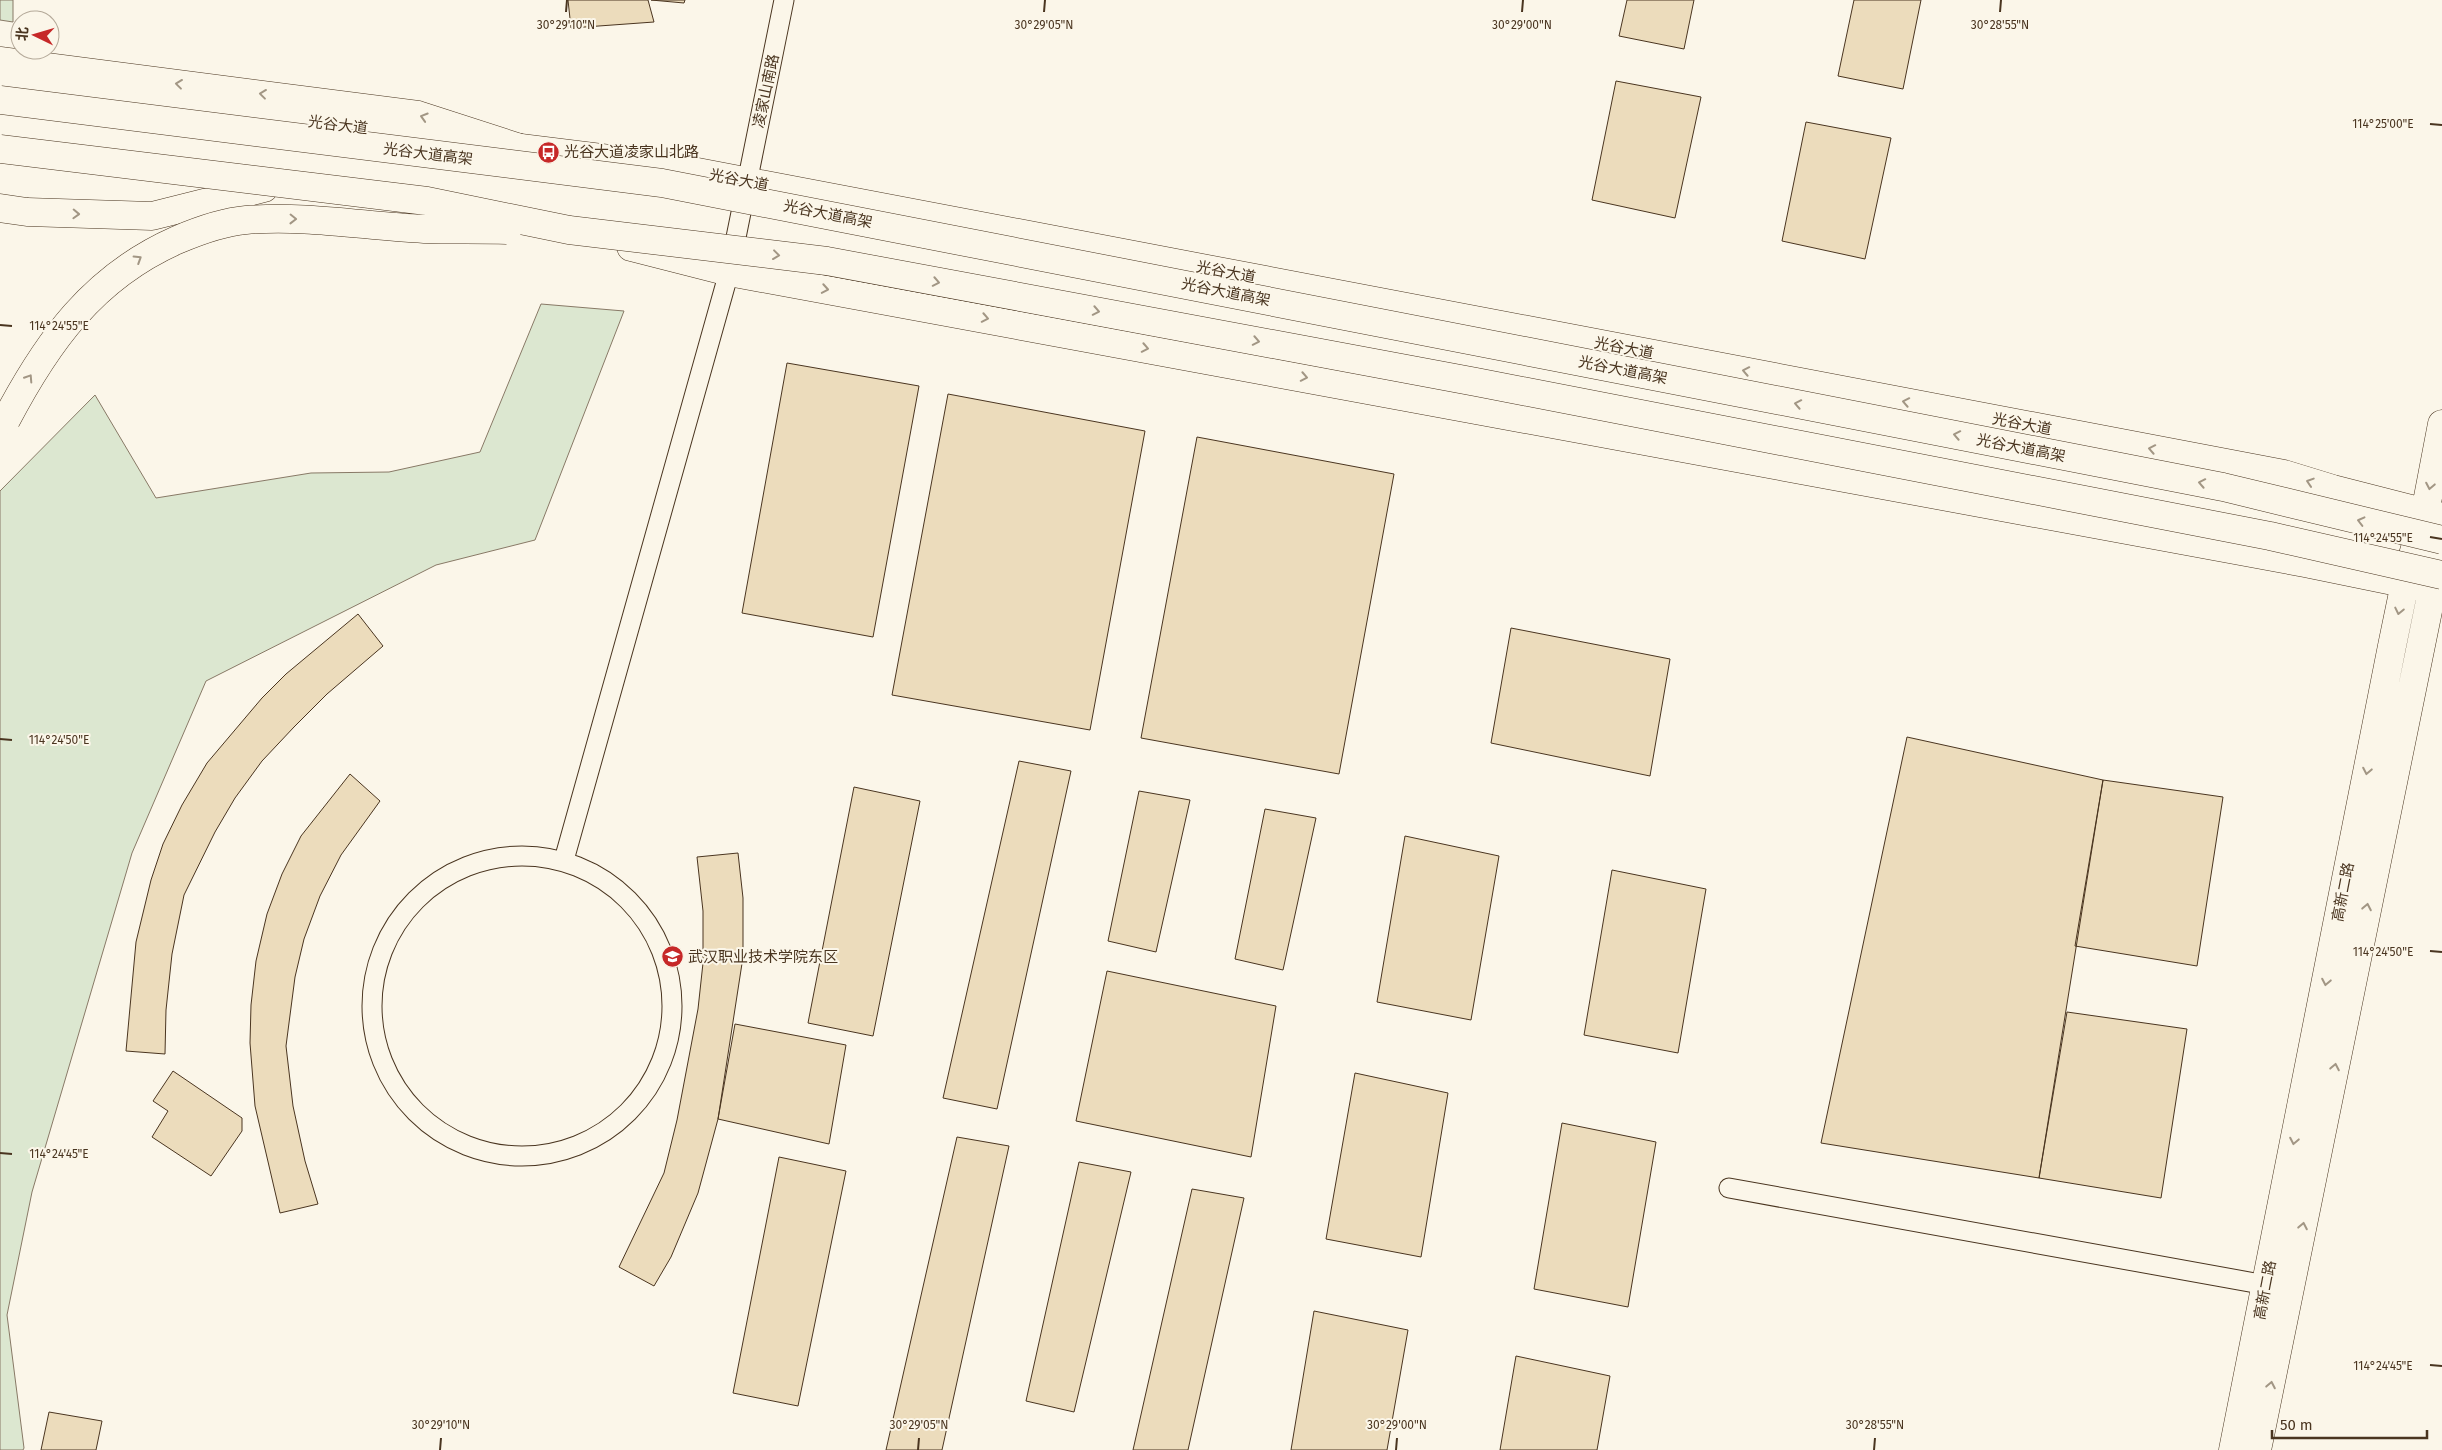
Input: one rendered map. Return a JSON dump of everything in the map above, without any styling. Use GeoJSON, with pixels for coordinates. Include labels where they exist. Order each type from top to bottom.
{"type":"FeatureCollection","features":[{"type":"Feature","properties":{"kind":"main road"},"geometry":{"type":"LineString","coordinates":[[0,61],[418,115],[520,148]]}},
{"type":"Feature","properties":{"kind":"main road","name":"光谷大道"},"geometry":{"type":"LineString","coordinates":[[0,83],[666,166],[2284,474],[2434,515]]}},
{"type":"Feature","properties":{"kind":"main road","name":"光谷大道高架"},"geometry":{"type":"LineString","coordinates":[[0,100],[662,183],[2223,487],[2442,541]]}},
{"type":"Feature","properties":{"kind":"main road"},"geometry":{"type":"LineString","coordinates":[[0,149],[427,201],[569,230],[827,261],[1476,382],[2251,532],[2439,585]]}},
{"type":"Feature","properties":{"kind":"main road"},"geometry":{"type":"LineString","coordinates":[[0,157],[264,188],[443,213],[640,248],[729,272],[2305,562],[2405,583],[2439,585]]}},
{"type":"Feature","properties":{"kind":"main road"},"geometry":{"type":"LineString","coordinates":[[0,208],[27,212],[152,216],[264,188]]}},
{"type":"Feature","properties":{"kind":"main road"},"geometry":{"type":"LineString","coordinates":[[0,431],[47,350],[96,291],[140,257],[194,233],[245,220],[277,219],[321,220],[424,229],[569,230]]}},
{"type":"Feature","properties":{"kind":"main road","name":"高新二路"},"geometry":{"type":"LineString","coordinates":[[2233,1450],[2405,583],[2434,515],[2442,424]]}},
{"type":"Feature","properties":{"kind":"main road","name":"高新二路"},"geometry":{"type":"LineString","coordinates":[[2257,1450],[2418,659],[2439,585],[2442,541]]}},
{"type":"Feature","properties":{"kind":"main road"},"geometry":{"type":"LineString","coordinates":[[2418,659],[2442,626]]}},
{"type":"Feature","properties":{"kind":"street","name":"凌家山南路"},"geometry":{"type":"LineString","coordinates":[[564,860],[729,272],[784,0]]}},
{"type":"Feature","properties":{"kind":"street"},"geometry":{"type":"LineString","coordinates":[[517,854],[564,860],[611,883],[647,921],[669,968],[672,1021],[659,1071],[629,1114],[586,1144],[536,1157],[488,1154],[444,1136],[407,1104],[382,1063],[372,1016],[376,968],[395,924],[402,916],[428,888],[469,864],[517,854]]}},
{"type":"Feature","properties":{"kind":"street"},"geometry":{"type":"LineString","coordinates":[[1730,1188],[2266,1285]]}},
{"type":"Feature","properties":{"kind":"green space"},"geometry":{"type":"Polygon","coordinates":[[[0,0],[13,0],[13,10],[10,10],[10,22],[0,20],[0,0]]]}},
{"type":"Feature","properties":{"kind":"green space"},"geometry":{"type":"Polygon","coordinates":[[[541,304],[624,311],[535,540],[436,565],[206,681],[132,853],[32,1192],[7,1315],[24,1448],[23,1450],[0,1450],[0,491],[95,395],[156,498],[311,473],[389,472],[480,452],[541,304]]]}},
{"type":"Feature","properties":{"kind":"building"},"geometry":{"type":"Polygon","coordinates":[[[568,0],[648,0],[654,22],[571,28],[568,0]]]}},
{"type":"Feature","properties":{"kind":"building"},"geometry":{"type":"Polygon","coordinates":[[[651,0],[685,0],[684,3],[651,0]]]}},
{"type":"Feature","properties":{"kind":"building"},"geometry":{"type":"Polygon","coordinates":[[[1627,0],[1694,0],[1684,49],[1619,36],[1627,0]]]}},
{"type":"Feature","properties":{"kind":"building"},"geometry":{"type":"Polygon","coordinates":[[[1854,0],[1921,0],[1903,89],[1838,76],[1854,0]]]}},
{"type":"Feature","properties":{"kind":"building"},"geometry":{"type":"Polygon","coordinates":[[[1616,81],[1701,97],[1675,218],[1592,200],[1616,81]]]}},
{"type":"Feature","properties":{"kind":"building"},"geometry":{"type":"Polygon","coordinates":[[[1806,122],[1891,138],[1865,259],[1782,241],[1806,122]]]}},
{"type":"Feature","properties":{"kind":"building"},"geometry":{"type":"Polygon","coordinates":[[[787,363],[919,386],[873,637],[742,613],[787,363]]]}},
{"type":"Feature","properties":{"kind":"building"},"geometry":{"type":"Polygon","coordinates":[[[948,394],[1145,431],[1090,730],[892,695],[948,394]]]}},
{"type":"Feature","properties":{"kind":"building"},"geometry":{"type":"Polygon","coordinates":[[[1197,437],[1394,474],[1339,774],[1141,738],[1197,437]]]}},
{"type":"Feature","properties":{"kind":"building"},"geometry":{"type":"Polygon","coordinates":[[[358,614],[383,646],[327,694],[294,727],[262,761],[235,798],[215,832],[184,895],[172,954],[166,1010],[165,1054],[126,1051],[136,942],[151,880],[163,844],[182,805],[207,763],[262,698],[286,674],[358,614]]]}},
{"type":"Feature","properties":{"kind":"building"},"geometry":{"type":"Polygon","coordinates":[[[1511,628],[1670,659],[1650,776],[1491,743],[1511,628]]]}},
{"type":"Feature","properties":{"kind":"building"},"geometry":{"type":"Polygon","coordinates":[[[1907,737],[2103,780],[2039,1178],[1821,1143],[1907,737]]]}},
{"type":"Feature","properties":{"kind":"building"},"geometry":{"type":"Polygon","coordinates":[[[1019,761],[1071,771],[997,1109],[943,1098],[1019,761]]]}},
{"type":"Feature","properties":{"kind":"building"},"geometry":{"type":"Polygon","coordinates":[[[350,774],[380,801],[341,855],[320,896],[304,939],[295,977],[286,1046],[293,1106],[305,1161],[318,1204],[280,1213],[255,1106],[250,1043],[251,1005],[256,961],[267,914],[282,874],[301,836],[350,774]]]}},
{"type":"Feature","properties":{"kind":"building"},"geometry":{"type":"Polygon","coordinates":[[[2103,780],[2223,797],[2197,966],[2075,946],[2103,780]]]}},
{"type":"Feature","properties":{"kind":"building"},"geometry":{"type":"Polygon","coordinates":[[[854,787],[920,801],[873,1036],[808,1023],[854,787]]]}},
{"type":"Feature","properties":{"kind":"building"},"geometry":{"type":"Polygon","coordinates":[[[1139,791],[1190,800],[1156,952],[1108,941],[1139,791]]]}},
{"type":"Feature","properties":{"kind":"building"},"geometry":{"type":"Polygon","coordinates":[[[1265,809],[1316,818],[1283,970],[1235,959],[1265,809]]]}},
{"type":"Feature","properties":{"kind":"building"},"geometry":{"type":"Polygon","coordinates":[[[1405,836],[1499,856],[1471,1020],[1377,1002],[1405,836]]]}},
{"type":"Feature","properties":{"kind":"building"},"geometry":{"type":"Polygon","coordinates":[[[738,853],[743,898],[743,957],[718,1119],[698,1193],[671,1257],[654,1286],[619,1267],[664,1173],[677,1120],[698,1009],[703,963],[703,911],[697,857],[738,853]]]}},
{"type":"Feature","properties":{"kind":"building"},"geometry":{"type":"Polygon","coordinates":[[[1612,870],[1706,889],[1678,1053],[1584,1035],[1612,870]]]}},
{"type":"Feature","properties":{"kind":"building"},"geometry":{"type":"Polygon","coordinates":[[[1107,971],[1276,1006],[1251,1157],[1076,1121],[1107,971]]]}},
{"type":"Feature","properties":{"kind":"building"},"geometry":{"type":"Polygon","coordinates":[[[2067,1012],[2187,1029],[2161,1198],[2039,1178],[2067,1012]]]}},
{"type":"Feature","properties":{"kind":"building"},"geometry":{"type":"Polygon","coordinates":[[[735,1024],[846,1045],[829,1144],[718,1119],[735,1024]]]}},
{"type":"Feature","properties":{"kind":"building"},"geometry":{"type":"Polygon","coordinates":[[[173,1071],[242,1118],[242,1131],[211,1176],[152,1137],[168,1111],[153,1101],[173,1071]]]}},
{"type":"Feature","properties":{"kind":"building"},"geometry":{"type":"Polygon","coordinates":[[[1355,1073],[1448,1093],[1421,1257],[1326,1239],[1355,1073]]]}},
{"type":"Feature","properties":{"kind":"building"},"geometry":{"type":"Polygon","coordinates":[[[1562,1123],[1656,1142],[1628,1307],[1534,1289],[1562,1123]]]}},
{"type":"Feature","properties":{"kind":"building"},"geometry":{"type":"Polygon","coordinates":[[[957,1137],[1009,1146],[942,1450],[886,1450],[957,1137]]]}},
{"type":"Feature","properties":{"kind":"building"},"geometry":{"type":"Polygon","coordinates":[[[779,1157],[846,1171],[798,1406],[733,1393],[779,1157]]]}},
{"type":"Feature","properties":{"kind":"building"},"geometry":{"type":"Polygon","coordinates":[[[1079,1162],[1131,1172],[1074,1412],[1026,1401],[1079,1162]]]}},
{"type":"Feature","properties":{"kind":"building"},"geometry":{"type":"Polygon","coordinates":[[[1192,1189],[1244,1198],[1188,1450],[1133,1450],[1192,1189]]]}},
{"type":"Feature","properties":{"kind":"building"},"geometry":{"type":"Polygon","coordinates":[[[1314,1311],[1408,1330],[1387,1450],[1291,1450],[1314,1311]]]}},
{"type":"Feature","properties":{"kind":"building"},"geometry":{"type":"Polygon","coordinates":[[[1516,1356],[1610,1376],[1597,1450],[1500,1450],[1516,1356]]]}},
{"type":"Feature","properties":{"kind":"building"},"geometry":{"type":"Polygon","coordinates":[[[49,1412],[102,1421],[96,1450],[41,1450],[49,1412]]]}},
{"type":"Feature","properties":{"kind":"place","name":"光谷大道凌家山北路"},"geometry":{"type":"Point","coordinates":[548,152]}},
{"type":"Feature","properties":{"kind":"place","name":"武汉职业技术学院东区"},"geometry":{"type":"Point","coordinates":[672,957]}}]}
